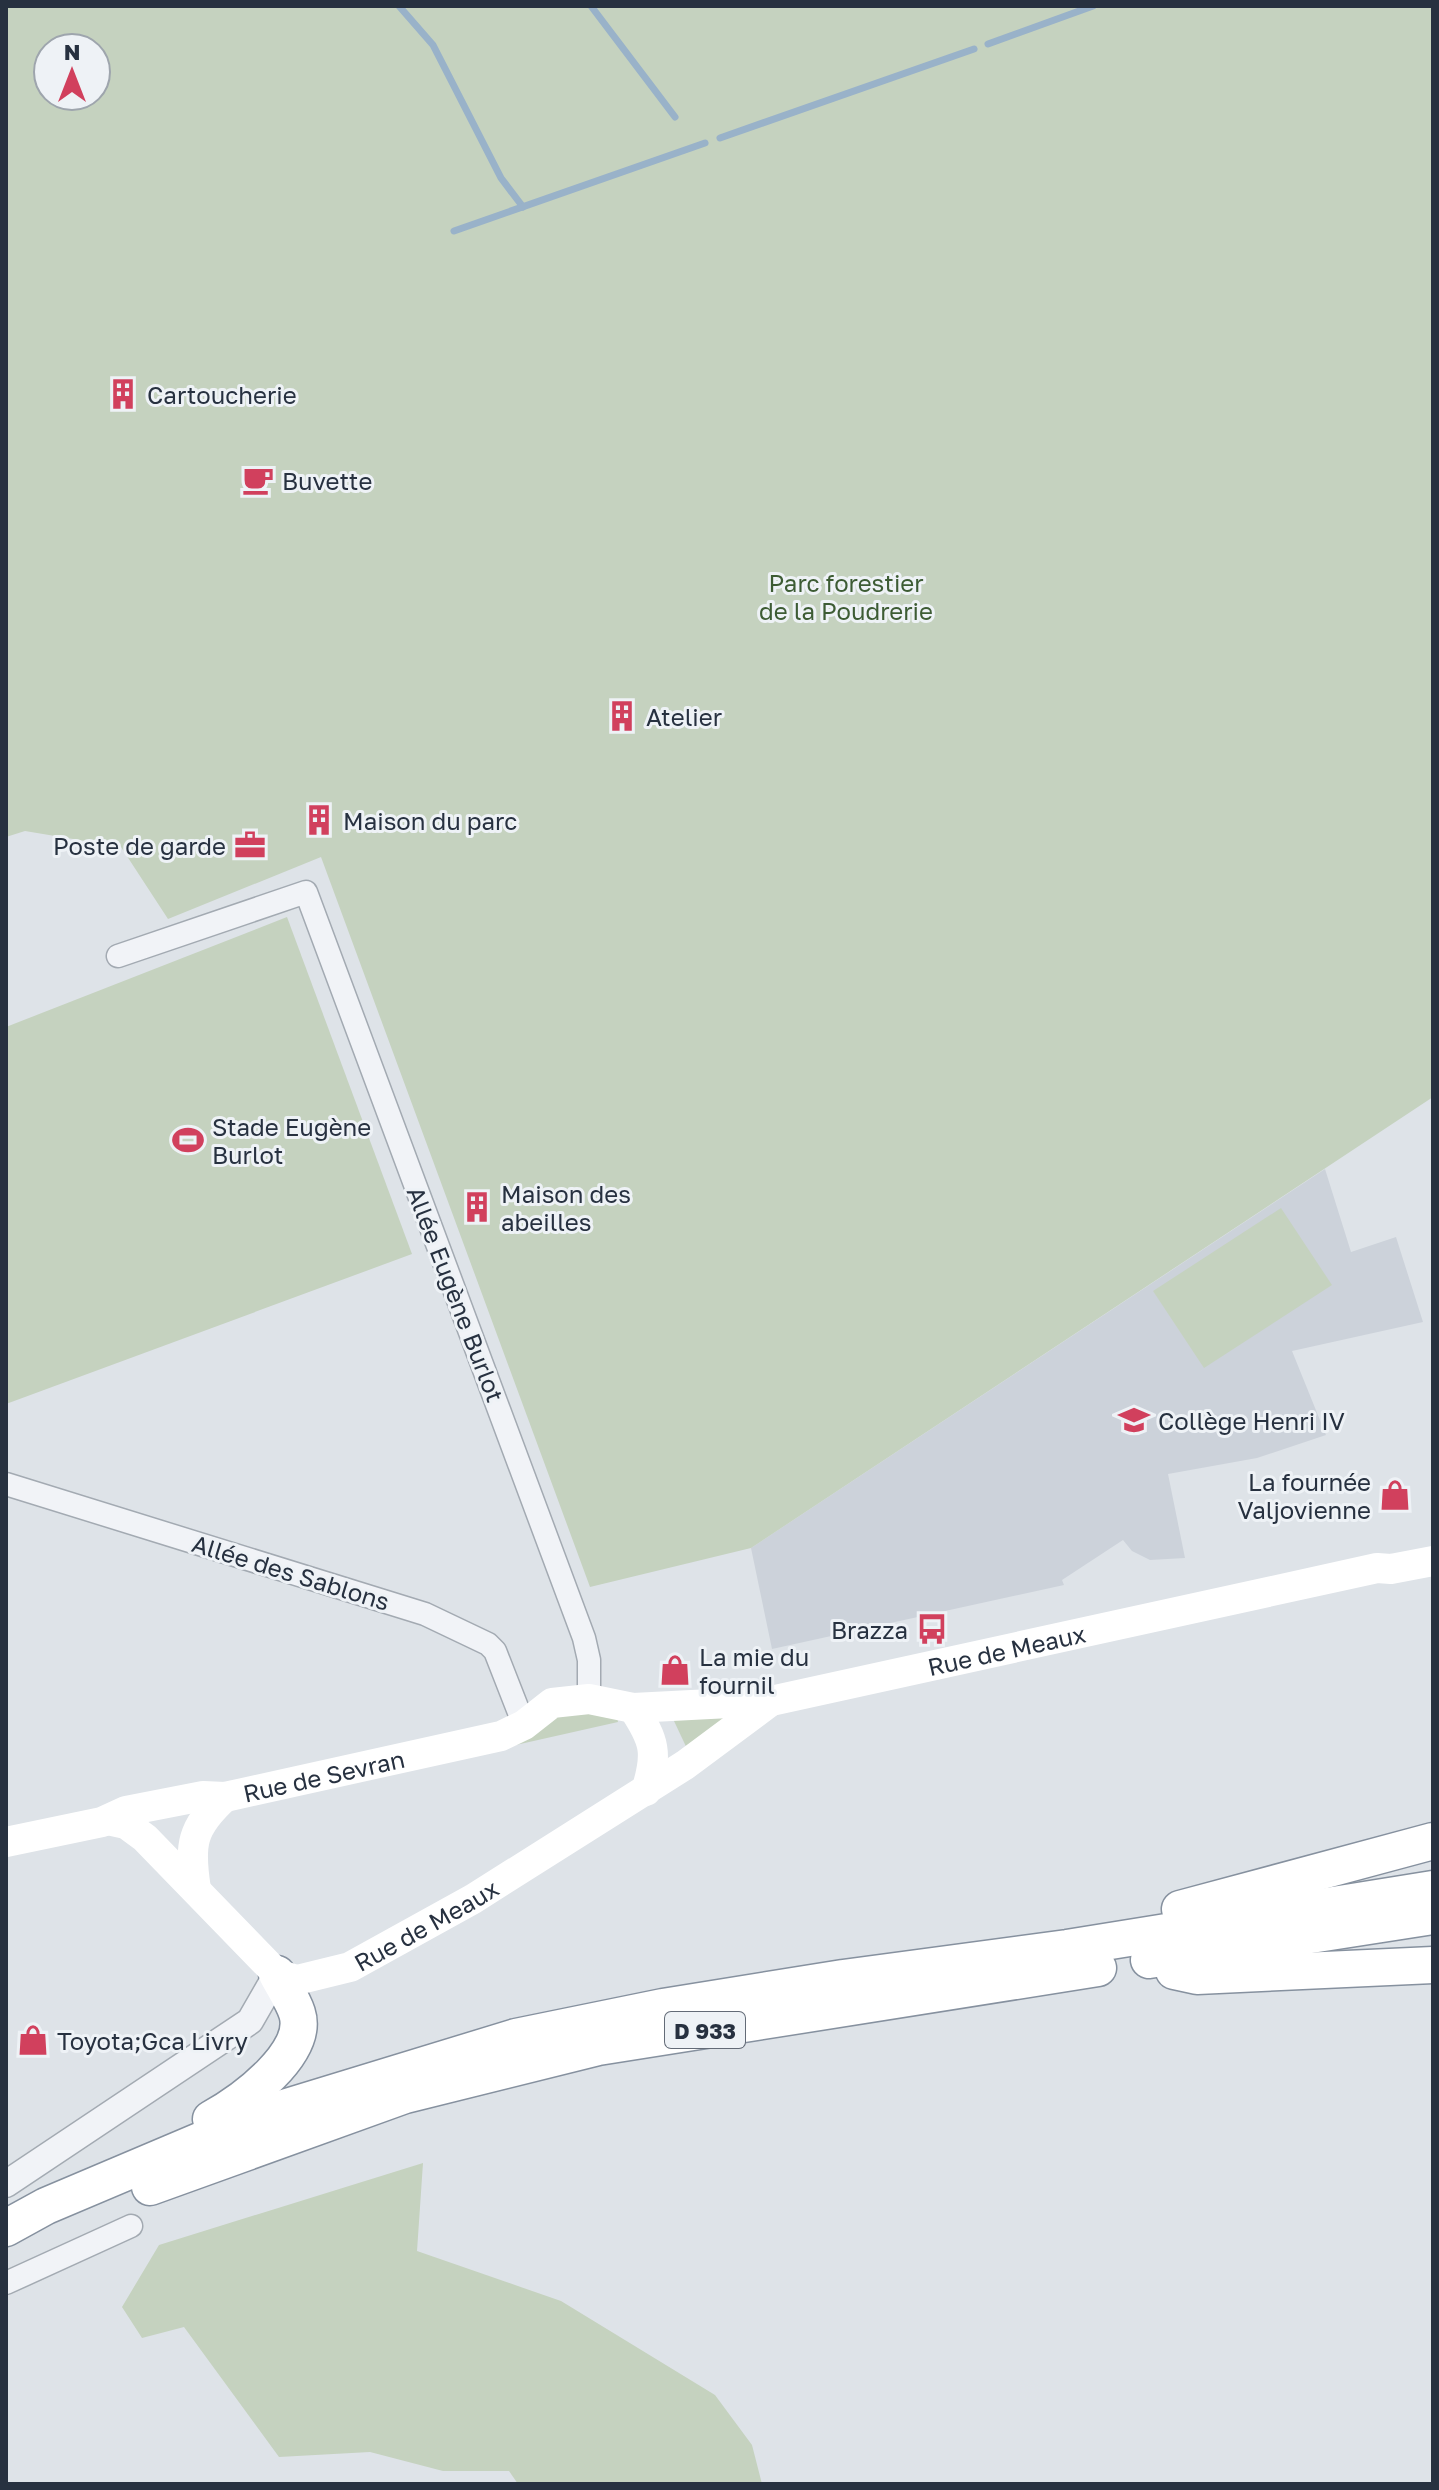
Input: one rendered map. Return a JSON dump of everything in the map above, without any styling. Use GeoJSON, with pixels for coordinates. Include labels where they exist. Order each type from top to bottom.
{"type":"FeatureCollection","features":[{"type":"Feature","properties":{"kind":"highway"},"geometry":{"type":"LineString","coordinates":[[1067,1948],[1130,1921],[1433,1841]]}},
{"type":"Feature","properties":{"kind":"highway","name":"D 933"},"geometry":{"type":"LineString","coordinates":[[6,2228],[127,2171],[261,2115],[516,2037],[798,1985],[1067,1948],[1433,1889]]}},
{"type":"Feature","properties":{"kind":"highway","name":"D 933"},"geometry":{"type":"LineString","coordinates":[[6,2252],[146,2188],[405,2095],[598,2047],[1433,1916]]}},
{"type":"Feature","properties":{"kind":"highway"},"geometry":{"type":"LineString","coordinates":[[1137,1962],[1197,1976],[1433,1965]]}},
{"type":"Feature","properties":{"kind":"highway"},"geometry":{"type":"LineString","coordinates":[[127,2171],[163,2140],[214,2118],[250,2093],[282,2062],[298,2039],[298,2015],[277,1974]]}},
{"type":"Feature","properties":{"kind":"main road","name":"Rue de Meaux"},"geometry":{"type":"LineString","coordinates":[[1377,1568],[1388,1560],[1433,1549]]}},
{"type":"Feature","properties":{"kind":"main road","name":"Rue de Meaux"},"geometry":{"type":"LineString","coordinates":[[633,1708],[771,1701],[1377,1568],[1391,1569],[1433,1561]]}},
{"type":"Feature","properties":{"kind":"main road","name":"Rue de Sevran"},"geometry":{"type":"LineString","coordinates":[[6,1842],[108,1820],[126,1811],[203,1796],[225,1797],[501,1736],[524,1725],[552,1703],[589,1699],[633,1708]]}},
{"type":"Feature","properties":{"kind":"main road","name":"Rue de Meaux"},"geometry":{"type":"LineString","coordinates":[[277,1974],[297,1980],[350,1967],[473,1899],[646,1791],[771,1701]]}},
{"type":"Feature","properties":{"kind":"main road"},"geometry":{"type":"LineString","coordinates":[[633,1708],[654,1749],[655,1764],[646,1791]]}},
{"type":"Feature","properties":{"kind":"main road"},"geometry":{"type":"LineString","coordinates":[[196,1889],[190,1853],[198,1827],[225,1797]]}},
{"type":"Feature","properties":{"kind":"main road"},"geometry":{"type":"LineString","coordinates":[[108,1820],[126,1824],[145,1838],[277,1974]]}},
{"type":"Feature","properties":{"kind":"street","name":"Allée Eugène Burlot"},"geometry":{"type":"LineString","coordinates":[[118,956],[306,892],[584,1638],[589,1660],[589,1699]]}},
{"type":"Feature","properties":{"kind":"street","name":"Allée des Sablons"},"geometry":{"type":"LineString","coordinates":[[6,1484],[425,1614],[488,1644],[495,1651],[524,1725]]}},
{"type":"Feature","properties":{"kind":"street"},"geometry":{"type":"LineString","coordinates":[[6,2184],[250,2021],[277,1974]]}},
{"type":"Feature","properties":{"kind":"street"},"geometry":{"type":"LineString","coordinates":[[6,2283],[131,2226]]}},
{"type":"Feature","properties":{"kind":"shaded area","name":"Collège Henri IV"},"geometry":{"type":"Polygon","coordinates":[[[1325,1169],[1351,1252],[1396,1237],[1423,1322],[1292,1351],[1326,1435],[1257,1458],[1168,1474],[1185,1558],[1150,1560],[1132,1551],[1123,1540],[1062,1580],[1064,1585],[772,1649],[751,1548],[1325,1169]]]}},
{"type":"Feature","properties":{"kind":"green space","name":"Parc forestier de la Poudrerie"},"geometry":{"type":"Polygon","coordinates":[[[6,6],[1433,6],[1433,1097],[751,1548],[590,1587],[321,857],[168,919],[121,847],[25,831],[6,837],[6,6]]]}},
{"type":"Feature","properties":{"kind":"green space","name":"Stade Eugène Burlot"},"geometry":{"type":"Polygon","coordinates":[[[287,917],[412,1254],[6,1404],[6,1027],[287,917]]]}},
{"type":"Feature","properties":{"kind":"green space"},"geometry":{"type":"Polygon","coordinates":[[[1281,1208],[1332,1285],[1204,1368],[1153,1291],[1281,1208]]]}},
{"type":"Feature","properties":{"kind":"green space"},"geometry":{"type":"Polygon","coordinates":[[[565,1708],[617,1716],[618,1722],[502,1748],[565,1708]]]}},
{"type":"Feature","properties":{"kind":"green space"},"geometry":{"type":"Polygon","coordinates":[[[736,1710],[690,1755],[674,1721],[675,1713],[736,1710]]]}},
{"type":"Feature","properties":{"kind":"green space"},"geometry":{"type":"Polygon","coordinates":[[[423,2163],[417,2251],[561,2301],[715,2395],[752,2445],[762,2484],[518,2484],[509,2471],[443,2471],[370,2452],[279,2457],[184,2327],[142,2338],[122,2307],[159,2245],[423,2163]]]}},
{"type":"Feature","properties":{"kind":"waterway"},"geometry":{"type":"LineString","coordinates":[[399,6],[433,45],[501,178],[523,207]]}},
{"type":"Feature","properties":{"kind":"waterway"},"geometry":{"type":"LineString","coordinates":[[591,6],[675,117]]}},
{"type":"Feature","properties":{"kind":"waterway"},"geometry":{"type":"LineString","coordinates":[[988,44],[1093,6]]}},
{"type":"Feature","properties":{"kind":"waterway"},"geometry":{"type":"LineString","coordinates":[[720,138],[974,49]]}},
{"type":"Feature","properties":{"kind":"waterway"},"geometry":{"type":"LineString","coordinates":[[454,231],[705,143]]}},
{"type":"Feature","properties":{"kind":"place","name":"Cartoucherie"},"geometry":{"type":"Point","coordinates":[123,394]}},
{"type":"Feature","properties":{"kind":"place","name":"Buvette"},"geometry":{"type":"Point","coordinates":[258,480]}},
{"type":"Feature","properties":{"kind":"place","name":"Atelier"},"geometry":{"type":"Point","coordinates":[622,716]}},
{"type":"Feature","properties":{"kind":"place","name":"Maison du parc"},"geometry":{"type":"Point","coordinates":[319,820]}},
{"type":"Feature","properties":{"kind":"place","name":"Poste de garde"},"geometry":{"type":"Point","coordinates":[250,845]}},
{"type":"Feature","properties":{"kind":"place","name":"Stade Eugène Burlot"},"geometry":{"type":"Point","coordinates":[188,1140]}},
{"type":"Feature","properties":{"kind":"place","name":"Maison des abeilles"},"geometry":{"type":"Point","coordinates":[477,1207]}},
{"type":"Feature","properties":{"kind":"place","name":"Collège Henri IV"},"geometry":{"type":"Point","coordinates":[1134,1420]}},
{"type":"Feature","properties":{"kind":"place","name":"La fournée Valjovienne"},"geometry":{"type":"Point","coordinates":[1395,1495]}},
{"type":"Feature","properties":{"kind":"place","name":"Brazza"},"geometry":{"type":"Point","coordinates":[932,1629]}},
{"type":"Feature","properties":{"kind":"place","name":"La mie du fournil"},"geometry":{"type":"Point","coordinates":[675,1670]}},
{"type":"Feature","properties":{"kind":"place","name":"Toyota;Gca Livry"},"geometry":{"type":"Point","coordinates":[33,2040]}}]}
